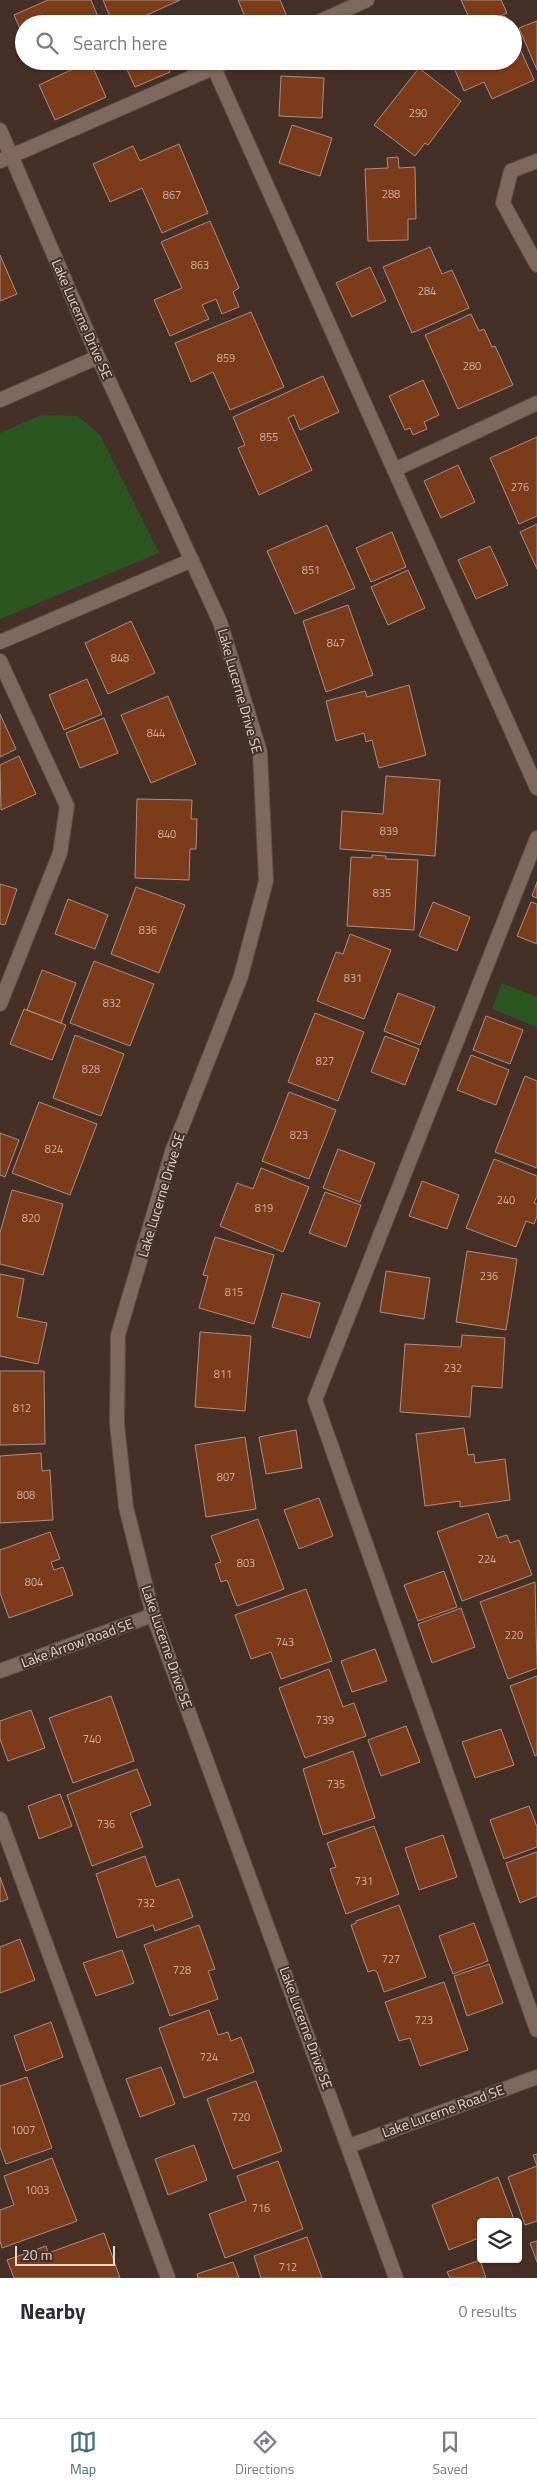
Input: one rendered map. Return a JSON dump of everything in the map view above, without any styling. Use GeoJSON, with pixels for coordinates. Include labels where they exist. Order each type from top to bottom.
{"type":"FeatureCollection","features":[{"type":"Feature","properties":{"kind":"street"},"geometry":{"type":"LineString","coordinates":[[334,15],[367,0]]}},
{"type":"Feature","properties":{"kind":"street"},"geometry":{"type":"LineString","coordinates":[[6,159],[209,70]]}},
{"type":"Feature","properties":{"kind":"street"},"geometry":{"type":"LineString","coordinates":[[215,70],[537,788]]}},
{"type":"Feature","properties":{"kind":"street","name":"Lake Lucerne Drive SE"},"geometry":{"type":"LineString","coordinates":[[0,130],[6,159],[220,622],[260,752],[266,881],[241,976],[172,1152],[118,1335],[117,1424],[126,1507],[153,1615],[350,2146],[396,2278]]}},
{"type":"Feature","properties":{"kind":"street"},"geometry":{"type":"LineString","coordinates":[[537,160],[511,171],[503,203],[537,265]]}},
{"type":"Feature","properties":{"kind":"street"},"geometry":{"type":"LineString","coordinates":[[0,400],[98,358]]}},
{"type":"Feature","properties":{"kind":"street"},"geometry":{"type":"LineString","coordinates":[[394,470],[537,403]]}},
{"type":"Feature","properties":{"kind":"street"},"geometry":{"type":"LineString","coordinates":[[0,642],[192,560]]}},
{"type":"Feature","properties":{"kind":"street"},"geometry":{"type":"LineString","coordinates":[[0,661],[67,806],[60,853],[0,1004]]}},
{"type":"Feature","properties":{"kind":"street"},"geometry":{"type":"LineString","coordinates":[[537,838],[316,1400],[537,2030]]}},
{"type":"Feature","properties":{"kind":"street","name":"Lake Arrow Road SE"},"geometry":{"type":"LineString","coordinates":[[0,1671],[153,1615]]}},
{"type":"Feature","properties":{"kind":"street"},"geometry":{"type":"LineString","coordinates":[[0,1819],[168,2278]]}},
{"type":"Feature","properties":{"kind":"street","name":"Lake Lucerne Road SE"},"geometry":{"type":"LineString","coordinates":[[350,2146],[537,2077]]}},
{"type":"Feature","properties":{"kind":"green space"},"geometry":{"type":"Polygon","coordinates":[[[41,415],[78,416],[100,435],[159,553],[0,619],[0,433],[41,415]]]}},
{"type":"Feature","properties":{"kind":"green space"},"geometry":{"type":"Polygon","coordinates":[[[502,983],[537,997],[537,1027],[492,1009],[502,983]]]}},
{"type":"Feature","properties":{"kind":"building"},"geometry":{"type":"Polygon","coordinates":[[[48,0],[91,0],[97,15],[15,15],[15,17],[14,15],[48,0]]]}},
{"type":"Feature","properties":{"kind":"building"},"geometry":{"type":"Polygon","coordinates":[[[103,0],[180,0],[147,15],[109,15],[103,0]]]}},
{"type":"Feature","properties":{"kind":"building"},"geometry":{"type":"Polygon","coordinates":[[[238,0],[280,0],[286,15],[244,15],[238,0]]]}},
{"type":"Feature","properties":{"kind":"building"},"geometry":{"type":"Polygon","coordinates":[[[461,0],[501,0],[507,13],[503,15],[468,15],[461,0]]]}},
{"type":"Feature","properties":{"kind":"building"},"geometry":{"type":"Polygon","coordinates":[[[537,21],[537,70],[522,35],[522,27],[537,21]]]}},
{"type":"Feature","properties":{"kind":"building"},"geometry":{"type":"Polygon","coordinates":[[[522,53],[534,80],[492,99],[484,82],[464,91],[455,70],[522,70],[522,53]]]}},
{"type":"Feature","properties":{"kind":"building"},"geometry":{"type":"Polygon","coordinates":[[[71,70],[94,70],[106,97],[55,120],[39,85],[71,70]]]}},
{"type":"Feature","properties":{"kind":"building"},"geometry":{"type":"Polygon","coordinates":[[[127,70],[169,70],[170,72],[135,87],[127,70]]]}},
{"type":"Feature","properties":{"kind":"building"},"geometry":{"type":"Polygon","coordinates":[[[417,70],[422,70],[461,101],[428,145],[425,143],[415,156],[374,125],[417,70]]]}},
{"type":"Feature","properties":{"kind":"building"},"geometry":{"type":"Polygon","coordinates":[[[281,76],[324,78],[322,118],[279,116],[281,76]]]}},
{"type":"Feature","properties":{"kind":"building"},"geometry":{"type":"Polygon","coordinates":[[[292,125],[332,138],[320,176],[279,163],[292,125]]]}},
{"type":"Feature","properties":{"kind":"building"},"geometry":{"type":"Polygon","coordinates":[[[179,144],[208,213],[162,233],[142,188],[110,202],[93,164],[133,146],[140,161],[179,144]]]}},
{"type":"Feature","properties":{"kind":"building"},"geometry":{"type":"Polygon","coordinates":[[[398,157],[399,168],[415,167],[416,219],[408,219],[408,240],[368,241],[365,169],[388,168],[387,158],[398,157]]]}},
{"type":"Feature","properties":{"kind":"building"},"geometry":{"type":"Polygon","coordinates":[[[210,221],[239,288],[233,292],[239,307],[222,314],[216,299],[202,305],[209,319],[170,336],[154,300],[182,288],[161,242],[210,221]]]}},
{"type":"Feature","properties":{"kind":"building"},"geometry":{"type":"Polygon","coordinates":[[[430,247],[442,274],[452,270],[469,308],[412,333],[383,267],[430,247]]]}},
{"type":"Feature","properties":{"kind":"building"},"geometry":{"type":"Polygon","coordinates":[[[0,255],[17,294],[0,301],[0,255]]]}},
{"type":"Feature","properties":{"kind":"building"},"geometry":{"type":"Polygon","coordinates":[[[370,267],[386,301],[352,317],[336,283],[370,267]]]}},
{"type":"Feature","properties":{"kind":"building"},"geometry":{"type":"Polygon","coordinates":[[[251,312],[284,387],[230,410],[213,372],[191,382],[175,343],[251,312]]]}},
{"type":"Feature","properties":{"kind":"building"},"geometry":{"type":"Polygon","coordinates":[[[471,314],[479,331],[484,329],[492,347],[495,346],[513,385],[458,409],[425,335],[471,314]]]}},
{"type":"Feature","properties":{"kind":"building"},"geometry":{"type":"Polygon","coordinates":[[[323,376],[339,412],[300,430],[294,415],[288,418],[312,470],[259,495],[238,448],[245,445],[233,417],[323,376]]]}},
{"type":"Feature","properties":{"kind":"building"},"geometry":{"type":"Polygon","coordinates":[[[423,380],[439,415],[424,422],[427,429],[413,435],[410,428],[405,430],[389,396],[423,380]]]}},
{"type":"Feature","properties":{"kind":"building"},"geometry":{"type":"Polygon","coordinates":[[[537,437],[537,516],[519,524],[490,458],[537,437]]]}},
{"type":"Feature","properties":{"kind":"building"},"geometry":{"type":"Polygon","coordinates":[[[458,465],[475,502],[441,518],[424,481],[458,465]]]}},
{"type":"Feature","properties":{"kind":"building"},"geometry":{"type":"Polygon","coordinates":[[[537,524],[537,569],[520,532],[537,524]]]}},
{"type":"Feature","properties":{"kind":"building"},"geometry":{"type":"Polygon","coordinates":[[[327,525],[355,588],[295,614],[267,551],[327,525]]]}},
{"type":"Feature","properties":{"kind":"building"},"geometry":{"type":"Polygon","coordinates":[[[392,532],[406,567],[371,582],[356,548],[392,532]]]}},
{"type":"Feature","properties":{"kind":"building"},"geometry":{"type":"Polygon","coordinates":[[[490,546],[508,585],[476,599],[458,560],[490,546]]]}},
{"type":"Feature","properties":{"kind":"building"},"geometry":{"type":"Polygon","coordinates":[[[408,570],[425,608],[388,625],[371,587],[408,570]]]}},
{"type":"Feature","properties":{"kind":"building"},"geometry":{"type":"Polygon","coordinates":[[[348,605],[373,675],[326,692],[303,621],[348,605]]]}},
{"type":"Feature","properties":{"kind":"building"},"geometry":{"type":"Polygon","coordinates":[[[131,621],[155,673],[108,694],[85,643],[131,621]]]}},
{"type":"Feature","properties":{"kind":"building"},"geometry":{"type":"Polygon","coordinates":[[[87,679],[102,714],[64,730],[49,695],[87,679]]]}},
{"type":"Feature","properties":{"kind":"building"},"geometry":{"type":"Polygon","coordinates":[[[409,685],[426,755],[379,768],[372,740],[366,742],[364,733],[336,741],[326,701],[365,691],[367,697],[409,685]]]}},
{"type":"Feature","properties":{"kind":"building"},"geometry":{"type":"Polygon","coordinates":[[[168,696],[196,764],[151,783],[121,715],[168,696]]]}},
{"type":"Feature","properties":{"kind":"building"},"geometry":{"type":"Polygon","coordinates":[[[0,714],[16,749],[0,757],[0,714]]]}},
{"type":"Feature","properties":{"kind":"building"},"geometry":{"type":"Polygon","coordinates":[[[104,718],[118,753],[80,768],[66,733],[104,718]]]}},
{"type":"Feature","properties":{"kind":"building"},"geometry":{"type":"Polygon","coordinates":[[[19,756],[36,794],[1,810],[0,765],[19,756]]]}},
{"type":"Feature","properties":{"kind":"building"},"geometry":{"type":"Polygon","coordinates":[[[386,776],[440,780],[435,856],[340,849],[342,811],[383,814],[386,776]]]}},
{"type":"Feature","properties":{"kind":"building"},"geometry":{"type":"Polygon","coordinates":[[[137,799],[192,800],[191,819],[197,819],[196,849],[190,849],[189,880],[135,878],[137,799]]]}},
{"type":"Feature","properties":{"kind":"building"},"geometry":{"type":"Polygon","coordinates":[[[372,855],[386,856],[386,859],[418,860],[414,930],[347,926],[351,857],[372,858],[372,855]]]}},
{"type":"Feature","properties":{"kind":"building"},"geometry":{"type":"Polygon","coordinates":[[[537,882],[537,898],[532,896],[537,882]]]}},
{"type":"Feature","properties":{"kind":"building"},"geometry":{"type":"Polygon","coordinates":[[[0,884],[17,889],[5,925],[0,924],[0,884]]]}},
{"type":"Feature","properties":{"kind":"building"},"geometry":{"type":"Polygon","coordinates":[[[136,887],[185,905],[159,973],[111,954],[136,887]]]}},
{"type":"Feature","properties":{"kind":"building"},"geometry":{"type":"Polygon","coordinates":[[[68,899],[108,915],[95,949],[55,934],[68,899]]]}},
{"type":"Feature","properties":{"kind":"building"},"geometry":{"type":"Polygon","coordinates":[[[433,902],[470,917],[457,951],[419,936],[433,902]]]}},
{"type":"Feature","properties":{"kind":"building"},"geometry":{"type":"Polygon","coordinates":[[[531,902],[537,904],[537,944],[517,936],[531,902]]]}},
{"type":"Feature","properties":{"kind":"building"},"geometry":{"type":"Polygon","coordinates":[[[350,934],[391,950],[364,1019],[317,1001],[336,952],[343,954],[350,934]]]}},
{"type":"Feature","properties":{"kind":"building"},"geometry":{"type":"Polygon","coordinates":[[[94,961],[154,984],[130,1046],[70,1023],[94,961]]]}},
{"type":"Feature","properties":{"kind":"building"},"geometry":{"type":"Polygon","coordinates":[[[42,970],[76,983],[61,1023],[27,1010],[42,970]]]}},
{"type":"Feature","properties":{"kind":"building"},"geometry":{"type":"Polygon","coordinates":[[[398,993],[435,1007],[420,1045],[384,1031],[398,993]]]}},
{"type":"Feature","properties":{"kind":"building"},"geometry":{"type":"Polygon","coordinates":[[[24,1009],[66,1025],[52,1060],[10,1044],[24,1009]]]}},
{"type":"Feature","properties":{"kind":"building"},"geometry":{"type":"Polygon","coordinates":[[[315,1013],[364,1032],[338,1101],[288,1082],[315,1013]]]}},
{"type":"Feature","properties":{"kind":"building"},"geometry":{"type":"Polygon","coordinates":[[[486,1016],[523,1030],[510,1064],[473,1050],[486,1016]]]}},
{"type":"Feature","properties":{"kind":"building"},"geometry":{"type":"Polygon","coordinates":[[[75,1035],[124,1054],[101,1116],[53,1098],[75,1035]]]}},
{"type":"Feature","properties":{"kind":"building"},"geometry":{"type":"Polygon","coordinates":[[[385,1036],[419,1049],[405,1085],[371,1072],[385,1036]]]}},
{"type":"Feature","properties":{"kind":"building"},"geometry":{"type":"Polygon","coordinates":[[[471,1055],[509,1070],[496,1105],[457,1090],[471,1055]]]}},
{"type":"Feature","properties":{"kind":"building"},"geometry":{"type":"Polygon","coordinates":[[[525,1076],[537,1081],[537,1168],[495,1152],[525,1076]]]}},
{"type":"Feature","properties":{"kind":"building"},"geometry":{"type":"Polygon","coordinates":[[[289,1092],[336,1110],[309,1179],[262,1161],[289,1092]]]}},
{"type":"Feature","properties":{"kind":"building"},"geometry":{"type":"Polygon","coordinates":[[[39,1102],[97,1124],[70,1195],[12,1173],[39,1102]]]}},
{"type":"Feature","properties":{"kind":"building"},"geometry":{"type":"Polygon","coordinates":[[[0,1133],[19,1140],[5,1177],[0,1175],[0,1133]]]}},
{"type":"Feature","properties":{"kind":"building"},"geometry":{"type":"Polygon","coordinates":[[[338,1149],[375,1163],[360,1202],[323,1188],[338,1149]]]}},
{"type":"Feature","properties":{"kind":"building"},"geometry":{"type":"Polygon","coordinates":[[[494,1159],[537,1176],[537,1196],[534,1203],[537,1204],[537,1216],[534,1224],[526,1221],[516,1247],[466,1228],[494,1159]]]}},
{"type":"Feature","properties":{"kind":"building"},"geometry":{"type":"Polygon","coordinates":[[[261,1168],[309,1187],[283,1252],[220,1226],[237,1183],[253,1189],[261,1168]]]}},
{"type":"Feature","properties":{"kind":"building"},"geometry":{"type":"Polygon","coordinates":[[[422,1181],[459,1195],[447,1229],[409,1216],[422,1181]]]}},
{"type":"Feature","properties":{"kind":"building"},"geometry":{"type":"Polygon","coordinates":[[[12,1190],[63,1204],[43,1275],[0,1264],[0,1233],[12,1190]]]}},
{"type":"Feature","properties":{"kind":"building"},"geometry":{"type":"Polygon","coordinates":[[[325,1192],[361,1205],[346,1247],[309,1233],[325,1192]]]}},
{"type":"Feature","properties":{"kind":"building"},"geometry":{"type":"Polygon","coordinates":[[[215,1237],[274,1255],[254,1324],[199,1308],[208,1276],[203,1275],[215,1237]]]}},
{"type":"Feature","properties":{"kind":"building"},"geometry":{"type":"Polygon","coordinates":[[[467,1251],[517,1259],[506,1330],[456,1322],[467,1251]]]}},
{"type":"Feature","properties":{"kind":"building"},"geometry":{"type":"Polygon","coordinates":[[[386,1271],[430,1278],[424,1319],[380,1312],[386,1271]]]}},
{"type":"Feature","properties":{"kind":"building"},"geometry":{"type":"Polygon","coordinates":[[[0,1274],[24,1279],[17,1317],[47,1323],[38,1364],[0,1356],[0,1274]]]}},
{"type":"Feature","properties":{"kind":"building"},"geometry":{"type":"Polygon","coordinates":[[[282,1293],[320,1303],[310,1338],[272,1327],[282,1293]]]}},
{"type":"Feature","properties":{"kind":"building"},"geometry":{"type":"Polygon","coordinates":[[[200,1332],[251,1336],[245,1411],[195,1407],[200,1332]]]}},
{"type":"Feature","properties":{"kind":"building"},"geometry":{"type":"Polygon","coordinates":[[[462,1335],[505,1338],[502,1388],[472,1386],[470,1417],[400,1412],[405,1344],[461,1347],[462,1335]]]}},
{"type":"Feature","properties":{"kind":"building"},"geometry":{"type":"Polygon","coordinates":[[[0,1371],[44,1371],[45,1444],[0,1445],[0,1371]]]}},
{"type":"Feature","properties":{"kind":"building"},"geometry":{"type":"Polygon","coordinates":[[[464,1428],[468,1455],[474,1454],[475,1463],[505,1459],[510,1500],[460,1507],[460,1501],[425,1506],[416,1434],[464,1428]]]}},
{"type":"Feature","properties":{"kind":"building"},"geometry":{"type":"Polygon","coordinates":[[[296,1430],[302,1468],[266,1474],[259,1437],[296,1430]]]}},
{"type":"Feature","properties":{"kind":"building"},"geometry":{"type":"Polygon","coordinates":[[[245,1437],[256,1509],[206,1517],[195,1445],[245,1437]]]}},
{"type":"Feature","properties":{"kind":"building"},"geometry":{"type":"Polygon","coordinates":[[[41,1453],[42,1471],[50,1470],[53,1520],[0,1523],[0,1456],[41,1453]]]}},
{"type":"Feature","properties":{"kind":"building"},"geometry":{"type":"Polygon","coordinates":[[[319,1498],[333,1536],[299,1549],[284,1510],[319,1498]]]}},
{"type":"Feature","properties":{"kind":"building"},"geometry":{"type":"Polygon","coordinates":[[[488,1513],[497,1538],[507,1535],[510,1543],[519,1540],[532,1575],[462,1601],[437,1532],[488,1513]]]}},
{"type":"Feature","properties":{"kind":"building"},"geometry":{"type":"Polygon","coordinates":[[[258,1519],[284,1589],[237,1606],[227,1580],[221,1582],[215,1564],[221,1562],[211,1536],[258,1519]]]}},
{"type":"Feature","properties":{"kind":"building"},"geometry":{"type":"Polygon","coordinates":[[[50,1532],[60,1559],[51,1562],[54,1570],[63,1567],[73,1595],[9,1618],[0,1593],[0,1550],[50,1532]]]}},
{"type":"Feature","properties":{"kind":"building"},"geometry":{"type":"Polygon","coordinates":[[[444,1571],[457,1607],[418,1621],[404,1585],[444,1571]]]}},
{"type":"Feature","properties":{"kind":"building"},"geometry":{"type":"Polygon","coordinates":[[[535,1582],[537,1668],[508,1679],[480,1602],[535,1582]]]}},
{"type":"Feature","properties":{"kind":"building"},"geometry":{"type":"Polygon","coordinates":[[[306,1589],[332,1661],[281,1679],[271,1652],[251,1659],[235,1615],[306,1589]]]}},
{"type":"Feature","properties":{"kind":"building"},"geometry":{"type":"Polygon","coordinates":[[[461,1608],[475,1647],[432,1663],[418,1624],[461,1608]]]}},
{"type":"Feature","properties":{"kind":"building"},"geometry":{"type":"Polygon","coordinates":[[[375,1649],[387,1681],[352,1692],[341,1661],[375,1649]]]}},
{"type":"Feature","properties":{"kind":"building"},"geometry":{"type":"Polygon","coordinates":[[[329,1669],[343,1707],[354,1703],[366,1736],[305,1758],[279,1688],[329,1669]]]}},
{"type":"Feature","properties":{"kind":"building"},"geometry":{"type":"Polygon","coordinates":[[[537,1676],[537,1755],[535,1756],[510,1686],[537,1676]]]}},
{"type":"Feature","properties":{"kind":"building"},"geometry":{"type":"Polygon","coordinates":[[[111,1696],[134,1761],[73,1783],[49,1718],[111,1696]]]}},
{"type":"Feature","properties":{"kind":"building"},"geometry":{"type":"Polygon","coordinates":[[[31,1710],[45,1748],[8,1761],[0,1739],[0,1721],[31,1710]]]}},
{"type":"Feature","properties":{"kind":"building"},"geometry":{"type":"Polygon","coordinates":[[[406,1726],[420,1762],[381,1776],[368,1740],[406,1726]]]}},
{"type":"Feature","properties":{"kind":"building"},"geometry":{"type":"Polygon","coordinates":[[[501,1729],[514,1765],[475,1778],[462,1742],[501,1729]]]}},
{"type":"Feature","properties":{"kind":"building"},"geometry":{"type":"Polygon","coordinates":[[[353,1751],[375,1818],[323,1835],[303,1769],[353,1751]]]}},
{"type":"Feature","properties":{"kind":"building"},"geometry":{"type":"Polygon","coordinates":[[[137,1769],[151,1805],[130,1813],[143,1847],[92,1866],[67,1795],[137,1769]]]}},
{"type":"Feature","properties":{"kind":"building"},"geometry":{"type":"Polygon","coordinates":[[[60,1794],[72,1826],[39,1839],[28,1806],[60,1794]]]}},
{"type":"Feature","properties":{"kind":"building"},"geometry":{"type":"Polygon","coordinates":[[[529,1806],[537,1827],[537,1847],[504,1859],[490,1820],[529,1806]]]}},
{"type":"Feature","properties":{"kind":"building"},"geometry":{"type":"Polygon","coordinates":[[[374,1826],[399,1894],[346,1914],[330,1869],[336,1867],[327,1843],[374,1826]]]}},
{"type":"Feature","properties":{"kind":"building"},"geometry":{"type":"Polygon","coordinates":[[[443,1835],[457,1877],[419,1890],[405,1848],[443,1835]]]}},
{"type":"Feature","properties":{"kind":"building"},"geometry":{"type":"Polygon","coordinates":[[[537,1852],[537,1896],[520,1903],[506,1863],[537,1852]]]}},
{"type":"Feature","properties":{"kind":"building"},"geometry":{"type":"Polygon","coordinates":[[[145,1856],[156,1887],[179,1879],[193,1917],[155,1931],[153,1925],[117,1938],[96,1874],[145,1856]]]}},
{"type":"Feature","properties":{"kind":"building"},"geometry":{"type":"Polygon","coordinates":[[[0,1877],[8,1899],[0,1902],[0,1877]]]}},
{"type":"Feature","properties":{"kind":"building"},"geometry":{"type":"Polygon","coordinates":[[[399,1905],[426,1977],[384,1992],[377,1972],[374,1970],[368,1972],[351,1925],[356,1923],[356,1921],[399,1905]]]}},
{"type":"Feature","properties":{"kind":"building"},"geometry":{"type":"Polygon","coordinates":[[[474,1923],[488,1961],[453,1974],[439,1936],[474,1923]]]}},
{"type":"Feature","properties":{"kind":"building"},"geometry":{"type":"Polygon","coordinates":[[[199,1925],[215,1969],[208,1971],[218,1999],[170,2016],[144,1945],[199,1925]]]}},
{"type":"Feature","properties":{"kind":"building"},"geometry":{"type":"Polygon","coordinates":[[[20,1939],[35,1980],[0,1993],[0,1947],[20,1939]]]}},
{"type":"Feature","properties":{"kind":"building"},"geometry":{"type":"Polygon","coordinates":[[[122,1950],[134,1983],[96,1996],[83,1963],[122,1950]]]}},
{"type":"Feature","properties":{"kind":"building"},"geometry":{"type":"Polygon","coordinates":[[[489,1964],[503,2003],[467,2016],[454,1976],[489,1964]]]}},
{"type":"Feature","properties":{"kind":"building"},"geometry":{"type":"Polygon","coordinates":[[[444,1982],[468,2050],[420,2066],[410,2038],[399,2041],[385,2002],[444,1982]]]}},
{"type":"Feature","properties":{"kind":"building"},"geometry":{"type":"Polygon","coordinates":[[[209,2010],[218,2035],[228,2032],[231,2041],[241,2037],[254,2072],[184,2098],[159,2028],[209,2010]]]}},
{"type":"Feature","properties":{"kind":"building"},"geometry":{"type":"Polygon","coordinates":[[[51,2022],[63,2057],[26,2071],[14,2036],[51,2022]]]}},
{"type":"Feature","properties":{"kind":"building"},"geometry":{"type":"Polygon","coordinates":[[[161,2067],[175,2104],[140,2117],[126,2079],[161,2067]]]}},
{"type":"Feature","properties":{"kind":"building"},"geometry":{"type":"Polygon","coordinates":[[[27,2077],[52,2148],[6,2164],[0,2147],[0,2086],[27,2077]]]}},
{"type":"Feature","properties":{"kind":"building"},"geometry":{"type":"Polygon","coordinates":[[[256,2081],[282,2151],[233,2169],[207,2099],[256,2081]]]}},
{"type":"Feature","properties":{"kind":"building"},"geometry":{"type":"Polygon","coordinates":[[[194,2145],[207,2180],[168,2195],[155,2159],[194,2145]]]}},
{"type":"Feature","properties":{"kind":"building"},"geometry":{"type":"Polygon","coordinates":[[[537,2154],[537,2166],[533,2155],[537,2154]]]}},
{"type":"Feature","properties":{"kind":"building"},"geometry":{"type":"Polygon","coordinates":[[[52,2158],[77,2221],[2,2248],[0,2241],[0,2210],[14,2205],[4,2176],[52,2158]]]}},
{"type":"Feature","properties":{"kind":"building"},"geometry":{"type":"Polygon","coordinates":[[[278,2161],[303,2229],[225,2258],[209,2214],[246,2201],[237,2176],[278,2161]]]}},
{"type":"Feature","properties":{"kind":"building"},"geometry":{"type":"Polygon","coordinates":[[[537,2166],[537,2221],[525,2225],[508,2177],[537,2166]]]}},
{"type":"Feature","properties":{"kind":"building"},"geometry":{"type":"Polygon","coordinates":[[[498,2177],[513,2218],[477,2218],[477,2239],[449,2250],[432,2205],[498,2177]]]}},
{"type":"Feature","properties":{"kind":"building"},"geometry":{"type":"Polygon","coordinates":[[[104,2233],[120,2278],[14,2278],[7,2260],[46,2246],[48,2253],[104,2233]]]}},
{"type":"Feature","properties":{"kind":"building"},"geometry":{"type":"Polygon","coordinates":[[[307,2237],[322,2278],[261,2278],[254,2256],[307,2237]]]}},
{"type":"Feature","properties":{"kind":"building"},"geometry":{"type":"Polygon","coordinates":[[[537,2241],[537,2262],[530,2243],[537,2241]]]}},
{"type":"Feature","properties":{"kind":"building"},"geometry":{"type":"Polygon","coordinates":[[[477,2261],[477,2263],[481,2263],[486,2278],[450,2278],[447,2272],[477,2261]]]}},
{"type":"Feature","properties":{"kind":"building"},"geometry":{"type":"Polygon","coordinates":[[[233,2262],[239,2278],[198,2278],[197,2274],[233,2262]]]}}]}
